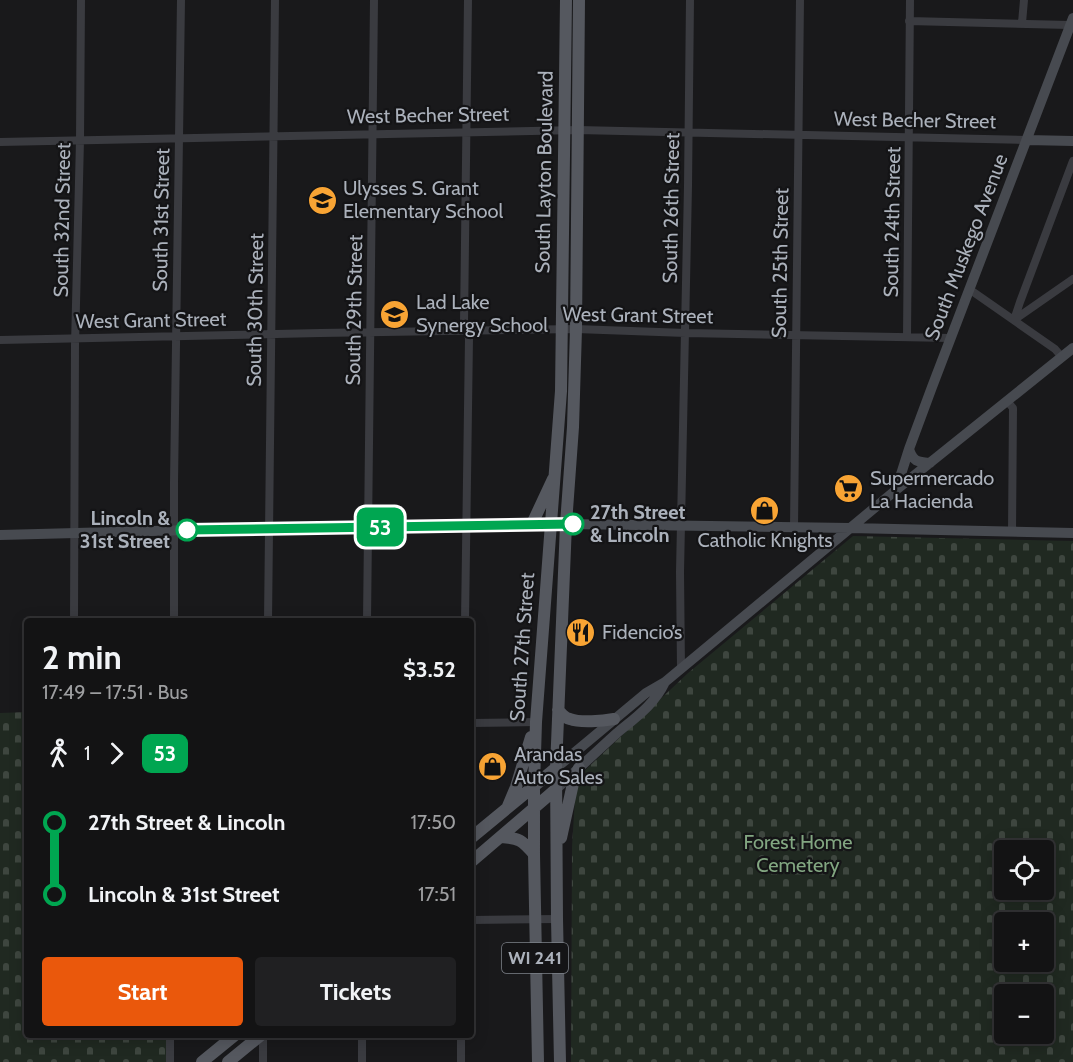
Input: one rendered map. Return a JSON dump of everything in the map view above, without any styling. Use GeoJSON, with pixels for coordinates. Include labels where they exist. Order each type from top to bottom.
{"type":"FeatureCollection","features":[{"type":"Feature","properties":{"kind":"main road","name":"South Layton Boulevard"},"geometry":{"type":"LineString","coordinates":[[551,524],[561,391],[566,0]]}},
{"type":"Feature","properties":{"kind":"main road","name":"South Layton Boulevard"},"geometry":{"type":"LineString","coordinates":[[566,524],[573,427],[576,329],[579,0]]}},
{"type":"Feature","properties":{"kind":"main road","name":"South Muskego Avenue"},"geometry":{"type":"LineString","coordinates":[[896,490],[909,449],[1072,21]]}},
{"type":"Feature","properties":{"kind":"main road","name":"West Becher Street"},"geometry":{"type":"LineString","coordinates":[[1027,140],[1073,141]]}},
{"type":"Feature","properties":{"kind":"main road"},"geometry":{"type":"LineString","coordinates":[[474,836],[614,719],[646,693],[665,682],[896,490],[1073,348]]}},
{"type":"Feature","properties":{"kind":"main road"},"geometry":{"type":"LineString","coordinates":[[909,449],[918,462],[930,463]]}},
{"type":"Feature","properties":{"kind":"main road"},"geometry":{"type":"LineString","coordinates":[[532,524],[555,472]]}},
{"type":"Feature","properties":{"kind":"main road"},"geometry":{"type":"LineString","coordinates":[[0,535],[532,524],[1073,533]]}},
{"type":"Feature","properties":{"kind":"main road","name":"South 27th Street"},"geometry":{"type":"LineString","coordinates":[[538,1062],[534,919],[534,786],[536,722],[551,524]]}},
{"type":"Feature","properties":{"kind":"main road","name":"South 27th Street"},"geometry":{"type":"LineString","coordinates":[[560,1062],[555,790],[566,524]]}},
{"type":"Feature","properties":{"kind":"main road"},"geometry":{"type":"LineString","coordinates":[[474,860],[534,809],[648,706],[659,694],[665,682]]}},
{"type":"Feature","properties":{"kind":"main road"},"geometry":{"type":"LineString","coordinates":[[558,710],[564,717],[575,721],[614,719]]}},
{"type":"Feature","properties":{"kind":"main road"},"geometry":{"type":"LineString","coordinates":[[508,808],[536,722]]}},
{"type":"Feature","properties":{"kind":"main road"},"geometry":{"type":"LineString","coordinates":[[556,860],[574,779],[579,768]]}},
{"type":"Feature","properties":{"kind":"main road"},"geometry":{"type":"LineString","coordinates":[[501,837],[520,839],[534,854]]}},
{"type":"Feature","properties":{"kind":"main road"},"geometry":{"type":"LineString","coordinates":[[202,1062],[231,1038]]}},
{"type":"Feature","properties":{"kind":"main road"},"geometry":{"type":"LineString","coordinates":[[228,1062],[258,1038]]}},
{"type":"Feature","properties":{"kind":"street","name":"South 32nd Street"},"geometry":{"type":"LineString","coordinates":[[74,618],[75,339],[81,0]]}},
{"type":"Feature","properties":{"kind":"street","name":"South 31st Street"},"geometry":{"type":"LineString","coordinates":[[174,618],[181,0]]}},
{"type":"Feature","properties":{"kind":"street","name":"South 30th Street"},"geometry":{"type":"LineString","coordinates":[[268,618],[275,0]]}},
{"type":"Feature","properties":{"kind":"street","name":"South 29th Street"},"geometry":{"type":"LineString","coordinates":[[367,618],[374,0]]}},
{"type":"Feature","properties":{"kind":"street"},"geometry":{"type":"LineString","coordinates":[[465,618],[469,338],[464,322],[468,0]]}},
{"type":"Feature","properties":{"kind":"street","name":"South 26th Street"},"geometry":{"type":"LineString","coordinates":[[681,669],[690,0]]}},
{"type":"Feature","properties":{"kind":"street","name":"South 25th Street"},"geometry":{"type":"LineString","coordinates":[[794,527],[800,0]]}},
{"type":"Feature","properties":{"kind":"street","name":"South 24th Street"},"geometry":{"type":"LineString","coordinates":[[907,336],[910,0]]}},
{"type":"Feature","properties":{"kind":"street"},"geometry":{"type":"LineString","coordinates":[[1022,23],[1024,0]]}},
{"type":"Feature","properties":{"kind":"street"},"geometry":{"type":"LineString","coordinates":[[909,21],[1022,23],[1072,21]]}},
{"type":"Feature","properties":{"kind":"street","name":"West Becher Street"},"geometry":{"type":"LineString","coordinates":[[0,142],[564,130],[1027,140]]}},
{"type":"Feature","properties":{"kind":"street"},"geometry":{"type":"LineString","coordinates":[[1014,320],[1073,161]]}},
{"type":"Feature","properties":{"kind":"street"},"geometry":{"type":"LineString","coordinates":[[1014,320],[1073,279]]}},
{"type":"Feature","properties":{"kind":"street"},"geometry":{"type":"LineString","coordinates":[[969,290],[1055,349],[1061,356]]}},
{"type":"Feature","properties":{"kind":"street","name":"West Grant Street"},"geometry":{"type":"LineString","coordinates":[[0,340],[576,329],[951,338]]}},
{"type":"Feature","properties":{"kind":"street"},"geometry":{"type":"LineString","coordinates":[[1007,401],[1013,408],[1012,532]]}},
{"type":"Feature","properties":{"kind":"street"},"geometry":{"type":"LineString","coordinates":[[474,723],[536,722]]}},
{"type":"Feature","properties":{"kind":"street"},"geometry":{"type":"LineString","coordinates":[[474,920],[557,919]]}},
{"type":"Feature","properties":{"kind":"street"},"geometry":{"type":"LineString","coordinates":[[170,1062],[171,1038]]}},
{"type":"Feature","properties":{"kind":"street"},"geometry":{"type":"LineString","coordinates":[[262,1038],[263,1062]]}},
{"type":"Feature","properties":{"kind":"street"},"geometry":{"type":"LineString","coordinates":[[362,1038],[362,1062]]}},
{"type":"Feature","properties":{"kind":"street"},"geometry":{"type":"LineString","coordinates":[[461,1038],[461,1062]]}},
{"type":"Feature","properties":{"kind":"green space","name":"Forest Home Cemetery"},"geometry":{"type":"Polygon","coordinates":[[[853,536],[1073,541],[1073,1062],[571,1062],[572,847],[576,782],[580,775],[688,673],[853,536]]]}},
{"type":"Feature","properties":{"kind":"green space"},"geometry":{"type":"Polygon","coordinates":[[[24,712],[24,1038],[166,1038],[166,1062],[0,1062],[0,713],[24,712]]]}},
{"type":"Feature","properties":{"kind":"bus line","name":"53"},"geometry":{"type":"LineString","coordinates":[[187,530],[573,524]]}},
{"type":"Feature","properties":{"kind":"place","name":"Ulysses S. Grant Elementary School"},"geometry":{"type":"Point","coordinates":[322,200]}},
{"type":"Feature","properties":{"kind":"place","name":"Lad Lake Synergy School"},"geometry":{"type":"Point","coordinates":[395,314]}},
{"type":"Feature","properties":{"kind":"place","name":"Supermercado La Hacienda"},"geometry":{"type":"Point","coordinates":[849,489]}},
{"type":"Feature","properties":{"kind":"place","name":"Catholic Knights"},"geometry":{"type":"Point","coordinates":[765,510]}},
{"type":"Feature","properties":{"kind":"place","name":"27th Street & Lincoln"},"geometry":{"type":"Point","coordinates":[573,524]}},
{"type":"Feature","properties":{"kind":"place","name":"Lincoln & 31st Street"},"geometry":{"type":"Point","coordinates":[187,530]}},
{"type":"Feature","properties":{"kind":"place","name":"Fidencio’s"},"geometry":{"type":"Point","coordinates":[581,632]}},
{"type":"Feature","properties":{"kind":"place","name":"Arandas Auto Sales"},"geometry":{"type":"Point","coordinates":[493,766]}}]}
